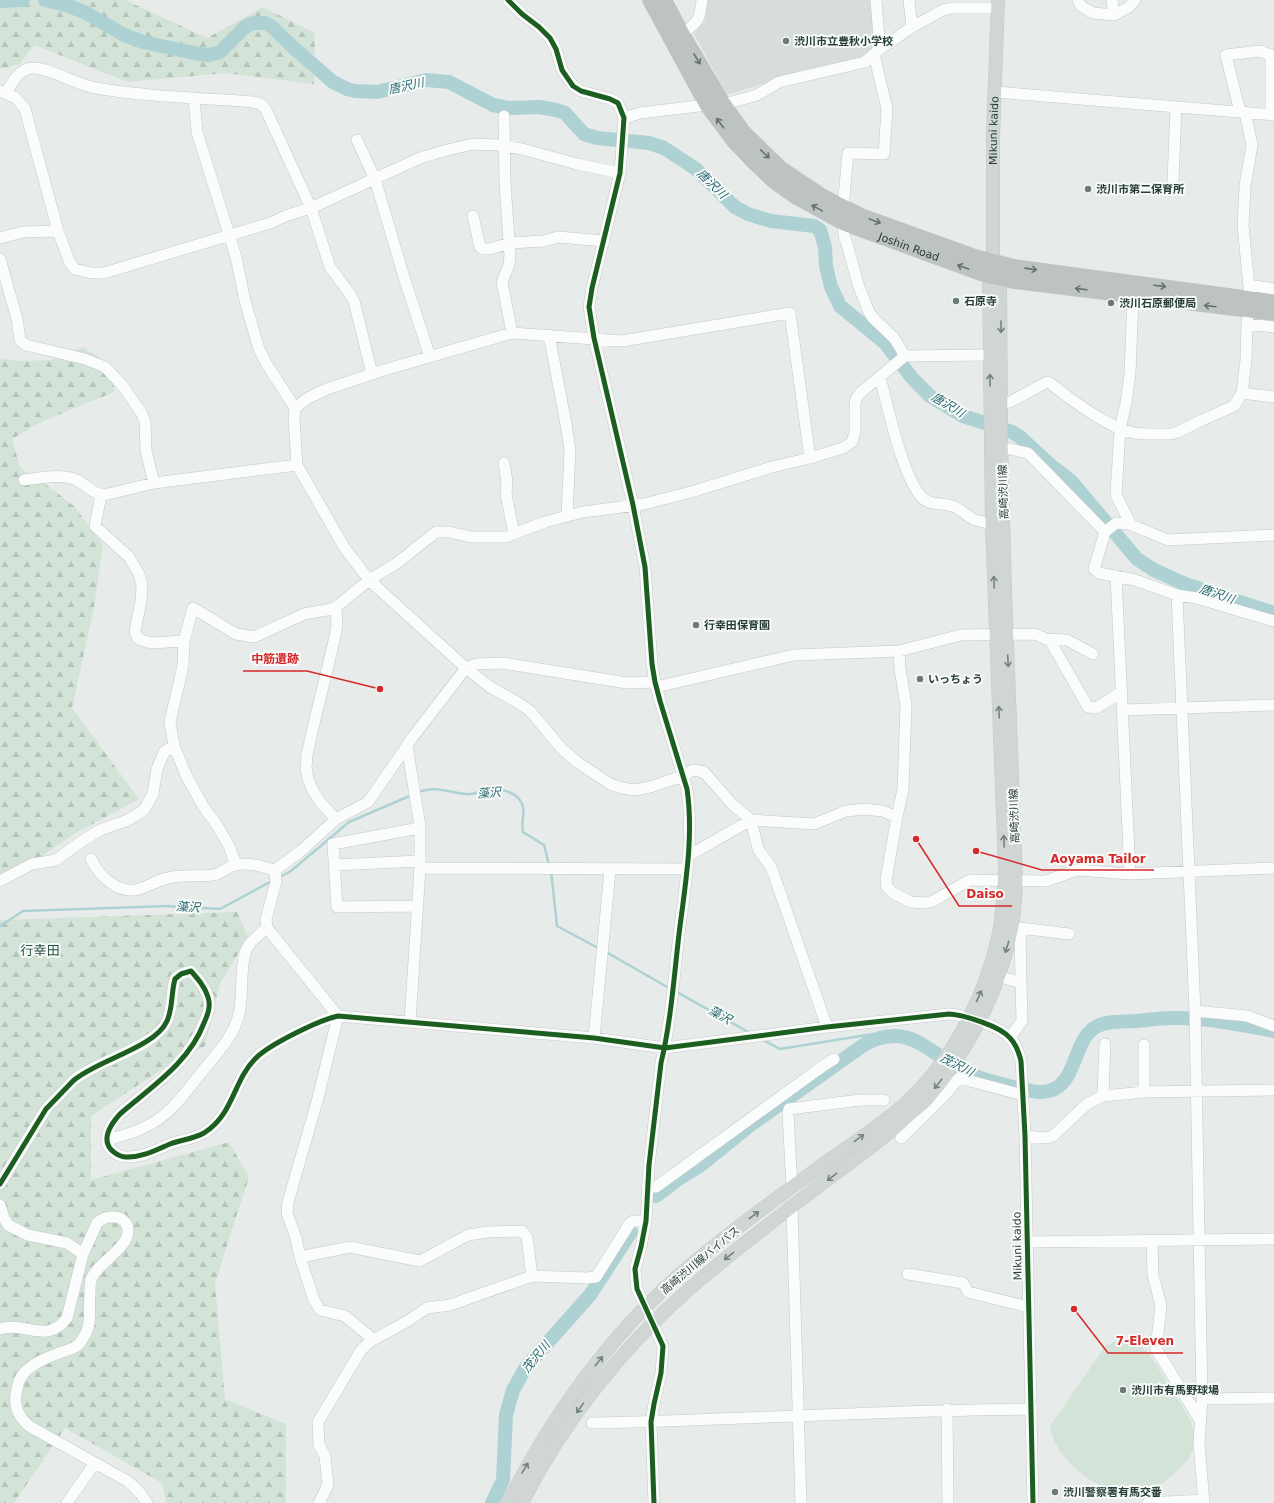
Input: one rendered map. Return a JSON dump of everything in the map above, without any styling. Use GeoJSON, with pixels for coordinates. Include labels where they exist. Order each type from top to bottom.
{"type":"FeatureCollection","features":[{"type":"Feature","properties":{"kind":"highway","name":"Joshin Road"},"geometry":{"type":"LineString","coordinates":[[650,0],[707,105],[734,141],[774,181],[818,209],[843,215],[994,272],[1133,296],[1249,304],[1274,302]]}},
{"type":"Feature","properties":{"kind":"highway","name":"Joshin Road"},"geometry":{"type":"LineString","coordinates":[[664,0],[722,102],[743,132],[781,169],[823,197],[843,215]]}},
{"type":"Feature","properties":{"kind":"highway","name":"Joshin Road"},"geometry":{"type":"LineString","coordinates":[[994,272],[1014,267],[1249,304],[1274,313]]}},
{"type":"Feature","properties":{"kind":"main road","name":"Mikuni kaido"},"geometry":{"type":"LineString","coordinates":[[994,272],[993,136],[996,92],[998,4]]}},
{"type":"Feature","properties":{"kind":"main road","name":"高崎渋川線"},"geometry":{"type":"LineString","coordinates":[[994,272],[990,355],[998,441],[998,525],[1010,881]]}},
{"type":"Feature","properties":{"kind":"main road","name":"高崎渋川線"},"geometry":{"type":"LineString","coordinates":[[994,272],[1001,403],[996,420]]}},
{"type":"Feature","properties":{"kind":"main road","name":"高崎渋川線バイパス"},"geometry":{"type":"LineString","coordinates":[[522,1503],[560,1437],[586,1399],[653,1323],[722,1261],[898,1125],[927,1099],[998,976],[1009,942],[1013,923],[1010,881]]}},
{"type":"Feature","properties":{"kind":"main road","name":"高崎渋川線バイパス"},"geometry":{"type":"LineString","coordinates":[[974,1019],[998,936],[1010,881]]}},
{"type":"Feature","properties":{"kind":"main road","name":"高崎渋川線バイパス"},"geometry":{"type":"LineString","coordinates":[[508,1503],[522,1474],[540,1444],[578,1388],[608,1349],[645,1309],[712,1247],[792,1186],[856,1141],[909,1101],[949,1062]]}},
{"type":"Feature","properties":{"kind":"street"},"geometry":{"type":"LineString","coordinates":[[508,0],[550,38],[556,49],[562,70],[573,86],[581,91],[610,99],[618,103],[624,118],[620,173],[592,288],[590,307],[594,338],[633,505],[645,567],[652,664],[656,684],[687,789],[690,812],[688,856],[665,1048],[661,1063],[647,1187],[646,1221],[635,1269],[637,1289],[661,1341],[663,1354],[661,1373],[651,1422],[654,1503]]}},
{"type":"Feature","properties":{"kind":"street"},"geometry":{"type":"LineString","coordinates":[[682,34],[695,24],[701,15],[702,0]]}},
{"type":"Feature","properties":{"kind":"street"},"geometry":{"type":"LineString","coordinates":[[876,0],[877,51],[888,109],[884,154],[848,153],[843,215],[844,236],[859,287],[872,318],[894,338],[905,356]]}},
{"type":"Feature","properties":{"kind":"street"},"geometry":{"type":"LineString","coordinates":[[909,0],[912,27]]}},
{"type":"Feature","properties":{"kind":"street"},"geometry":{"type":"LineString","coordinates":[[1078,0],[1081,6],[1093,13],[1114,15],[1129,7],[1135,0]]}},
{"type":"Feature","properties":{"kind":"street"},"geometry":{"type":"LineString","coordinates":[[1112,0],[1114,15]]}},
{"type":"Feature","properties":{"kind":"street"},"geometry":{"type":"LineString","coordinates":[[624,118],[640,113],[732,102],[757,95],[779,82],[865,62],[877,51],[912,27],[943,10],[998,4]]}},
{"type":"Feature","properties":{"kind":"street"},"geometry":{"type":"LineString","coordinates":[[996,92],[1242,112],[1272,115],[1271,55],[1260,51],[1226,54],[1242,112],[1252,146],[1245,186],[1243,225],[1249,304],[1246,360],[1242,393],[1234,406],[1178,432],[1171,434],[1147,434],[1134,433],[1120,429],[1106,422],[1069,399],[1050,383],[1046,382],[1010,402],[1001,403]]}},
{"type":"Feature","properties":{"kind":"street"},"geometry":{"type":"LineString","coordinates":[[372,374],[354,302],[350,294],[330,267],[311,208],[266,110],[262,105],[254,102],[122,93],[88,86],[40,68],[30,68],[18,75],[3,92],[16,98],[25,109],[58,231],[70,263],[76,269],[90,273],[104,273],[311,208],[420,158],[473,144],[505,146],[522,149],[577,164],[620,173]]}},
{"type":"Feature","properties":{"kind":"street"},"geometry":{"type":"LineString","coordinates":[[194,98],[197,132],[222,208],[259,349],[266,363],[295,408],[294,418],[297,465],[344,547],[368,580],[466,668],[490,687],[518,702],[530,711],[562,749],[577,762],[610,784],[635,790],[650,787],[683,776],[693,770],[704,772],[732,804],[751,820],[758,849],[771,867],[827,1027]]}},
{"type":"Feature","properties":{"kind":"street"},"geometry":{"type":"LineString","coordinates":[[1173,181],[1176,107]]}},
{"type":"Feature","properties":{"kind":"street"},"geometry":{"type":"LineString","coordinates":[[504,116],[505,184],[510,243],[509,265],[502,282],[512,333]]}},
{"type":"Feature","properties":{"kind":"street"},"geometry":{"type":"LineString","coordinates":[[357,140],[375,179],[404,277],[430,357]]}},
{"type":"Feature","properties":{"kind":"street"},"geometry":{"type":"LineString","coordinates":[[473,216],[480,246],[484,249],[510,243],[544,241],[558,237],[604,241]]}},
{"type":"Feature","properties":{"kind":"street"},"geometry":{"type":"LineString","coordinates":[[0,238],[24,232],[58,231]]}},
{"type":"Feature","properties":{"kind":"street"},"geometry":{"type":"LineString","coordinates":[[0,259],[17,320],[20,340],[26,345],[85,359],[105,367],[122,385],[137,407],[144,422],[146,451],[154,483]]}},
{"type":"Feature","properties":{"kind":"street"},"geometry":{"type":"LineString","coordinates":[[1249,304],[1274,289]]}},
{"type":"Feature","properties":{"kind":"street"},"geometry":{"type":"LineString","coordinates":[[1131,525],[1116,495],[1120,429],[1126,403],[1130,374],[1133,296]]}},
{"type":"Feature","properties":{"kind":"street"},"geometry":{"type":"LineString","coordinates":[[1249,304],[1274,327]]}},
{"type":"Feature","properties":{"kind":"street"},"geometry":{"type":"LineString","coordinates":[[295,408],[308,398],[327,389],[372,374],[512,333],[622,341],[790,313],[810,458]]}},
{"type":"Feature","properties":{"kind":"street"},"geometry":{"type":"LineString","coordinates":[[549,335],[570,450],[567,516]]}},
{"type":"Feature","properties":{"kind":"street"},"geometry":{"type":"LineString","coordinates":[[236,865],[229,846],[217,825],[203,806],[187,777],[174,746],[170,722],[183,666],[184,641],[193,608],[236,634],[254,637],[304,614],[336,607],[368,580],[398,563],[436,532],[449,532],[471,537],[506,537],[545,522],[567,516],[644,504],[692,492],[772,467],[843,448],[852,442],[855,432],[856,399],[860,393],[905,356],[990,355]]}},
{"type":"Feature","properties":{"kind":"street"},"geometry":{"type":"LineString","coordinates":[[880,377],[897,442],[911,481],[924,499],[952,506],[962,510],[974,519],[998,525]]}},
{"type":"Feature","properties":{"kind":"street"},"geometry":{"type":"LineString","coordinates":[[1242,393],[1274,397]]}},
{"type":"Feature","properties":{"kind":"street"},"geometry":{"type":"LineString","coordinates":[[998,441],[1028,453],[1104,532]]}},
{"type":"Feature","properties":{"kind":"street"},"geometry":{"type":"LineString","coordinates":[[504,463],[507,482],[506,494],[514,534]]}},
{"type":"Feature","properties":{"kind":"street"},"geometry":{"type":"LineString","coordinates":[[24,480],[62,477],[74,479],[98,495],[101,495],[154,483],[297,465]]}},
{"type":"Feature","properties":{"kind":"street"},"geometry":{"type":"LineString","coordinates":[[101,495],[95,526],[130,557],[139,574],[142,584],[141,601],[135,631],[137,637],[151,643],[184,641]]}},
{"type":"Feature","properties":{"kind":"street"},"geometry":{"type":"LineString","coordinates":[[1274,535],[1168,540],[1131,525],[1116,523],[1104,532],[1094,569],[1099,573],[1135,580],[1177,596],[1197,598],[1274,621]]}},
{"type":"Feature","properties":{"kind":"street"},"geometry":{"type":"LineString","coordinates":[[1116,576],[1130,874]]}},
{"type":"Feature","properties":{"kind":"street"},"geometry":{"type":"LineString","coordinates":[[1148,1503],[1204,1502],[1199,1443],[1202,1399],[1195,1025],[1177,596]]}},
{"type":"Feature","properties":{"kind":"street"},"geometry":{"type":"LineString","coordinates":[[336,607],[337,625],[312,732],[306,768],[308,779],[313,791],[336,820]]}},
{"type":"Feature","properties":{"kind":"street"},"geometry":{"type":"LineString","coordinates":[[91,859],[95,867],[105,879],[128,890],[138,889],[168,878],[215,875],[236,865],[251,865],[275,870],[302,851],[336,820],[368,802],[412,738],[466,668],[476,664],[503,663],[627,683],[656,684],[794,655],[898,651],[961,635],[1035,634],[1049,639],[1067,640],[1093,654]]}},
{"type":"Feature","properties":{"kind":"street"},"geometry":{"type":"LineString","coordinates":[[1049,639],[1088,707],[1096,708],[1122,692]]}},
{"type":"Feature","properties":{"kind":"street"},"geometry":{"type":"LineString","coordinates":[[898,651],[906,705],[903,789],[896,817],[886,880],[887,886],[893,893],[911,902],[926,903],[933,901],[970,880],[1046,881],[1077,870],[1130,874],[1274,868]]}},
{"type":"Feature","properties":{"kind":"street"},"geometry":{"type":"LineString","coordinates":[[1123,710],[1274,705]]}},
{"type":"Feature","properties":{"kind":"street"},"geometry":{"type":"LineString","coordinates":[[0,881],[32,864],[56,860],[100,830],[128,820],[144,810],[153,794],[157,769],[164,752],[174,746]]}},
{"type":"Feature","properties":{"kind":"street"},"geometry":{"type":"LineString","coordinates":[[407,746],[420,828],[420,865],[410,1022]]}},
{"type":"Feature","properties":{"kind":"street"},"geometry":{"type":"LineString","coordinates":[[688,856],[751,820],[816,823],[846,811],[865,809],[882,811],[896,817]]}},
{"type":"Feature","properties":{"kind":"street"},"geometry":{"type":"LineString","coordinates":[[417,906],[337,907],[333,844],[420,828]]}},
{"type":"Feature","properties":{"kind":"street"},"geometry":{"type":"LineString","coordinates":[[335,865],[420,865],[610,870],[686,869]]}},
{"type":"Feature","properties":{"kind":"street"},"geometry":{"type":"LineString","coordinates":[[275,870],[276,882],[266,919],[267,928],[338,1016]]}},
{"type":"Feature","properties":{"kind":"street"},"geometry":{"type":"LineString","coordinates":[[594,1038],[610,870]]}},
{"type":"Feature","properties":{"kind":"street"},"geometry":{"type":"LineString","coordinates":[[107,1140],[148,1126],[168,1111],[186,1092],[224,1045],[233,1032],[239,1015],[243,993],[243,961],[247,948],[254,939],[267,928]]}},
{"type":"Feature","properties":{"kind":"street"},"geometry":{"type":"LineString","coordinates":[[0,1184],[46,1109],[73,1081],[104,1062],[151,1040],[162,1030],[168,1020],[172,1005],[175,979],[181,974],[191,971],[202,984],[208,997],[209,1010],[199,1036],[190,1051],[177,1065],[120,1114],[109,1129],[107,1140],[111,1150],[125,1158],[145,1154],[172,1143],[194,1138],[204,1133],[215,1125],[226,1111],[246,1069],[255,1058],[269,1048],[318,1022],[338,1016],[594,1038],[665,1048],[827,1027],[949,1014],[974,1019],[999,1030],[1010,1037],[1022,1021],[1020,928],[1069,934]]}},
{"type":"Feature","properties":{"kind":"street"},"geometry":{"type":"LineString","coordinates":[[998,976],[1022,983]]}},
{"type":"Feature","properties":{"kind":"street"},"geometry":{"type":"LineString","coordinates":[[1194,1012],[1247,1016],[1274,1026]]}},
{"type":"Feature","properties":{"kind":"street"},"geometry":{"type":"LineString","coordinates":[[338,1016],[318,1098],[288,1202],[287,1213],[314,1300],[320,1310],[345,1316],[368,1335],[371,1341]]}},
{"type":"Feature","properties":{"kind":"street","name":"Mikuni kaido"},"geometry":{"type":"LineString","coordinates":[[1010,1037],[1022,1060],[1024,1095],[1026,1242],[1032,1409],[1033,1503]]}},
{"type":"Feature","properties":{"kind":"street"},"geometry":{"type":"LineString","coordinates":[[1103,1096],[1105,1044]]}},
{"type":"Feature","properties":{"kind":"street"},"geometry":{"type":"LineString","coordinates":[[1144,1046],[1144,1092]]}},
{"type":"Feature","properties":{"kind":"street"},"geometry":{"type":"LineString","coordinates":[[647,1187],[656,1186],[834,1059]]}},
{"type":"Feature","properties":{"kind":"street"},"geometry":{"type":"LineString","coordinates":[[901,1138],[945,1095],[959,1078],[1024,1095]]}},
{"type":"Feature","properties":{"kind":"street"},"geometry":{"type":"LineString","coordinates":[[1025,1136],[1047,1138],[1053,1136],[1087,1104],[1103,1096],[1144,1092],[1274,1090]]}},
{"type":"Feature","properties":{"kind":"street"},"geometry":{"type":"LineString","coordinates":[[792,1186],[789,1109],[860,1100],[884,1100]]}},
{"type":"Feature","properties":{"kind":"street"},"geometry":{"type":"LineString","coordinates":[[0,1205],[8,1225],[28,1235],[67,1243],[83,1254]]}},
{"type":"Feature","properties":{"kind":"street"},"geometry":{"type":"LineString","coordinates":[[792,1207],[801,1503]]}},
{"type":"Feature","properties":{"kind":"street"},"geometry":{"type":"LineString","coordinates":[[0,1329],[7,1326],[46,1331],[54,1330],[61,1326],[66,1318],[83,1254],[97,1223],[101,1219],[114,1217],[120,1219],[127,1226],[128,1230],[126,1240],[122,1246],[99,1266],[90,1281],[90,1320],[86,1333],[78,1346],[47,1358],[26,1371],[19,1382],[15,1400],[19,1415],[29,1426],[95,1464],[130,1482],[147,1503]]}},
{"type":"Feature","properties":{"kind":"street"},"geometry":{"type":"LineString","coordinates":[[318,1503],[328,1485],[325,1456],[319,1445],[318,1422],[361,1350],[371,1341],[406,1322],[427,1308],[450,1305],[532,1276],[596,1277],[630,1223],[634,1221],[646,1221]]}},
{"type":"Feature","properties":{"kind":"street"},"geometry":{"type":"LineString","coordinates":[[300,1257],[350,1247],[420,1261],[468,1235],[488,1232],[522,1231],[527,1236],[532,1276]]}},
{"type":"Feature","properties":{"kind":"street"},"geometry":{"type":"LineString","coordinates":[[1026,1242],[1274,1239]]}},
{"type":"Feature","properties":{"kind":"street"},"geometry":{"type":"LineString","coordinates":[[1152,1240],[1153,1275],[1161,1306],[1156,1349],[1200,1420]]}},
{"type":"Feature","properties":{"kind":"street"},"geometry":{"type":"LineString","coordinates":[[908,1274],[963,1283],[968,1292],[1029,1307]]}},
{"type":"Feature","properties":{"kind":"street"},"geometry":{"type":"LineString","coordinates":[[1202,1399],[1274,1398]]}},
{"type":"Feature","properties":{"kind":"street"},"geometry":{"type":"LineString","coordinates":[[947,1409],[948,1503]]}},
{"type":"Feature","properties":{"kind":"street"},"geometry":{"type":"LineString","coordinates":[[592,1423],[651,1422],[947,1409],[1032,1409]]}},
{"type":"Feature","properties":{"kind":"street"},"geometry":{"type":"LineString","coordinates":[[67,1503],[95,1464]]}},
{"type":"Feature","properties":{"kind":"shaded area","name":"渋川市立豊秋小学校"},"geometry":{"type":"Polygon","coordinates":[[[707,0],[872,0],[873,48],[859,59],[799,71],[727,95],[694,34],[705,21],[707,0]]]}},
{"type":"Feature","properties":{"kind":"green space"},"geometry":{"type":"Polygon","coordinates":[[[0,0],[125,0],[207,38],[263,7],[315,33],[314,84],[226,73],[128,82],[34,45],[20,64],[0,69],[0,0]]]}},
{"type":"Feature","properties":{"kind":"green space"},"geometry":{"type":"Polygon","coordinates":[[[83,347],[112,366],[114,392],[41,422],[12,439],[20,467],[74,506],[103,545],[94,607],[72,708],[139,799],[74,834],[0,885],[0,359],[19,361],[51,360],[83,347]]]}},
{"type":"Feature","properties":{"kind":"green space"},"geometry":{"type":"Polygon","coordinates":[[[237,912],[248,937],[220,984],[205,1046],[164,1068],[91,1116],[91,1180],[229,1142],[249,1177],[215,1283],[225,1399],[286,1424],[286,1503],[166,1503],[162,1483],[65,1428],[14,1503],[0,1503],[0,920],[237,912]]]}},
{"type":"Feature","properties":{"kind":"green space","name":"渋川市有馬野球場"},"geometry":{"type":"Polygon","coordinates":[[[1119,1340],[1136,1344],[1143,1348],[1153,1359],[1191,1422],[1195,1434],[1192,1453],[1185,1464],[1165,1482],[1142,1490],[1118,1491],[1107,1488],[1090,1480],[1079,1472],[1060,1451],[1050,1426],[1106,1345],[1119,1340]]]}},
{"type":"Feature","properties":{"kind":"waterway","name":"唐沢川"},"geometry":{"type":"LineString","coordinates":[[0,1],[23,0]]}},
{"type":"Feature","properties":{"kind":"waterway","name":"唐沢川"},"geometry":{"type":"LineString","coordinates":[[45,0],[69,6],[86,13],[124,35],[143,42],[199,54],[210,55],[220,52],[245,27],[253,23],[265,23],[271,26],[333,82],[347,89],[377,92],[426,80],[449,82],[493,105],[510,108],[539,107],[565,113],[584,134],[597,138],[649,143],[664,148],[696,169],[735,207],[748,214],[771,221],[814,226],[820,230],[825,247],[826,266],[831,287],[840,306],[884,342],[913,379],[930,396],[963,416],[1012,432],[1020,437],[1048,463],[1071,481],[1137,559],[1154,570],[1185,584],[1274,613]]}},
{"type":"Feature","properties":{"kind":"waterway","name":"藻沢"},"geometry":{"type":"LineString","coordinates":[[418,792],[437,789],[469,794],[494,789],[504,790],[516,796],[522,803],[523,807],[523,832],[544,845],[549,865]]}},
{"type":"Feature","properties":{"kind":"waterway","name":"藻沢"},"geometry":{"type":"LineString","coordinates":[[278,878],[291,871],[349,822],[412,795]]}},
{"type":"Feature","properties":{"kind":"waterway","name":"藻沢"},"geometry":{"type":"LineString","coordinates":[[551,871],[557,926],[600,949]]}},
{"type":"Feature","properties":{"kind":"waterway","name":"藻沢"},"geometry":{"type":"LineString","coordinates":[[0,926],[23,911],[168,906],[220,909],[272,881]]}},
{"type":"Feature","properties":{"kind":"waterway","name":"藻沢"},"geometry":{"type":"LineString","coordinates":[[606,952],[669,988]]}},
{"type":"Feature","properties":{"kind":"waterway","name":"藻沢"},"geometry":{"type":"LineString","coordinates":[[675,991],[750,1033]]}},
{"type":"Feature","properties":{"kind":"waterway","name":"茂沢川"},"geometry":{"type":"LineString","coordinates":[[656,1196],[680,1178],[701,1165],[749,1126],[865,1044],[880,1038],[894,1036],[906,1037],[928,1048],[969,1074],[1000,1084],[1039,1092],[1052,1090],[1061,1085],[1067,1077],[1086,1036],[1099,1025],[1114,1022],[1163,1018],[1185,1018],[1223,1022],[1274,1031]]}},
{"type":"Feature","properties":{"kind":"waterway","name":"藻沢"},"geometry":{"type":"LineString","coordinates":[[763,1040],[780,1049],[873,1034],[878,1038]]}},
{"type":"Feature","properties":{"kind":"waterway","name":"茂沢川"},"geometry":{"type":"LineString","coordinates":[[492,1503],[503,1480],[506,1415],[513,1390],[526,1367],[590,1295],[631,1232]]}},
{"type":"Feature","properties":{"kind":"cycle path"},"geometry":{"type":"LineString","coordinates":[[508,0],[550,38],[556,49],[562,70],[573,86],[581,91],[610,99],[618,103],[624,118],[620,173],[592,288],[589,307],[594,338],[633,505],[645,567],[652,664],[655,682],[687,789],[690,825],[688,862],[672,999],[661,1063],[649,1165],[646,1221],[635,1269],[637,1289],[663,1346],[661,1373],[651,1422],[654,1503]]}},
{"type":"Feature","properties":{"kind":"cycle path"},"geometry":{"type":"LineString","coordinates":[[0,1184],[46,1109],[73,1081],[83,1074],[151,1039],[160,1030],[169,1016],[175,979],[181,974],[191,971],[207,993],[209,1000],[207,1016],[197,1037],[179,1062],[156,1084],[120,1114],[113,1123],[108,1134],[108,1144],[110,1149],[120,1156],[132,1157],[143,1155],[204,1133],[222,1117],[242,1077],[255,1059],[282,1040],[319,1022],[338,1016],[594,1038],[665,1048],[827,1027],[949,1014],[963,1016],[990,1025],[1005,1034],[1014,1043],[1021,1061],[1025,1136],[1033,1503]]}},
{"type":"Feature","properties":{"kind":"place","name":"渋川市立豊秋小学校"},"geometry":{"type":"Point","coordinates":[786,41]}},
{"type":"Feature","properties":{"kind":"place","name":"渋川市第二保育所"},"geometry":{"type":"Point","coordinates":[1088,189]}},
{"type":"Feature","properties":{"kind":"place","name":"石原寺"},"geometry":{"type":"Point","coordinates":[956,301]}},
{"type":"Feature","properties":{"kind":"place","name":"渋川石原郵便局"},"geometry":{"type":"Point","coordinates":[1111,303]}},
{"type":"Feature","properties":{"kind":"place","name":"行幸田保育園"},"geometry":{"type":"Point","coordinates":[696,625]}},
{"type":"Feature","properties":{"kind":"place","name":"いっちょう"},"geometry":{"type":"Point","coordinates":[920,679]}},
{"type":"Feature","properties":{"kind":"place","name":"中筋遺跡"},"geometry":{"type":"Point","coordinates":[380,689]}},
{"type":"Feature","properties":{"kind":"place","name":"Daiso"},"geometry":{"type":"Point","coordinates":[916,839]}},
{"type":"Feature","properties":{"kind":"place","name":"Aoyama Tailor"},"geometry":{"type":"Point","coordinates":[976,851]}},
{"type":"Feature","properties":{"kind":"place","name":"7-Eleven"},"geometry":{"type":"Point","coordinates":[1074,1309]}},
{"type":"Feature","properties":{"kind":"place","name":"渋川市有馬野球場"},"geometry":{"type":"Point","coordinates":[1123,1390]}},
{"type":"Feature","properties":{"kind":"place","name":"渋川警察署有馬交番"},"geometry":{"type":"Point","coordinates":[1055,1492]}},
{"type":"Feature","properties":{"kind":"district","name":"行幸田"},"geometry":{"type":"Point","coordinates":[40,950]}}]}
